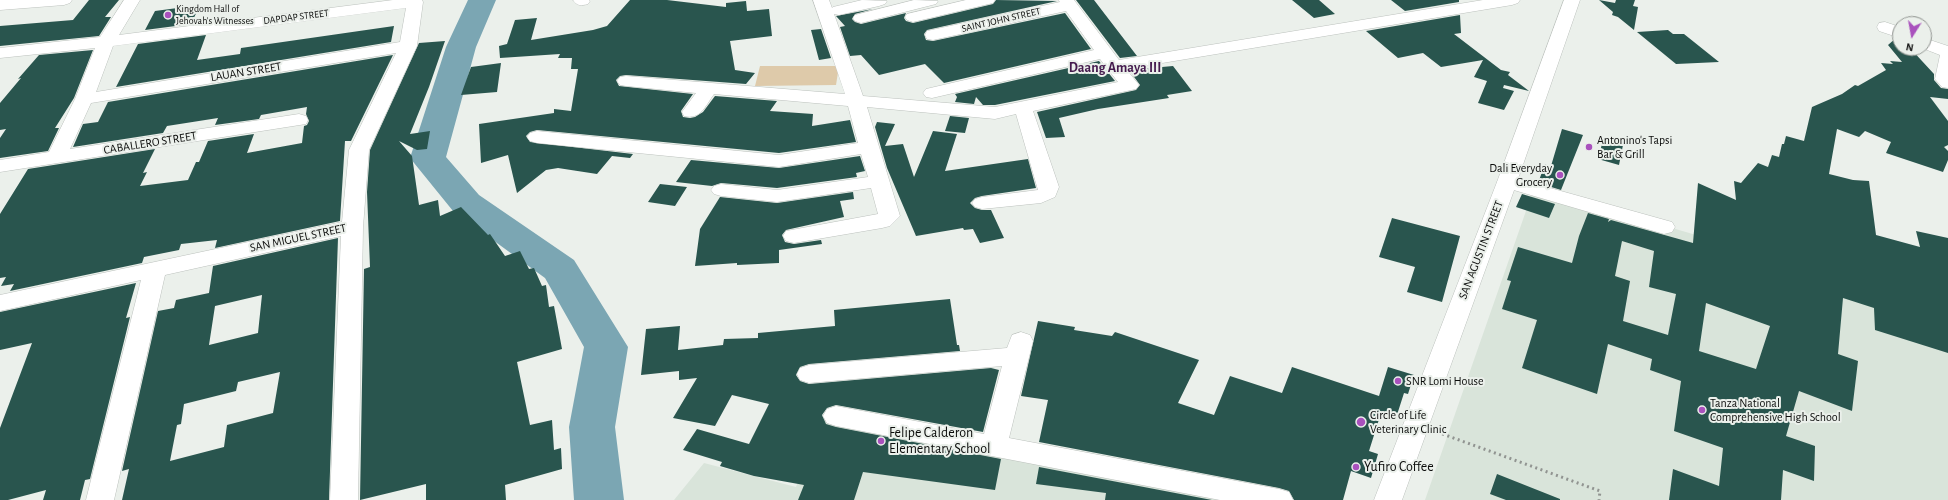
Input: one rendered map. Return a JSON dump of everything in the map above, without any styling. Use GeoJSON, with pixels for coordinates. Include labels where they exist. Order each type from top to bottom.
{"type":"FeatureCollection","features":[{"type":"Feature","properties":{"kind":"street"},"geometry":{"type":"LineString","coordinates":[[0,5],[64,0]]}},
{"type":"Feature","properties":{"kind":"street"},"geometry":{"type":"LineString","coordinates":[[57,157],[84,98],[106,42],[132,0]]}},
{"type":"Feature","properties":{"kind":"street"},"geometry":{"type":"LineString","coordinates":[[794,236],[882,221],[889,216],[856,101],[821,0]]}},
{"type":"Feature","properties":{"kind":"street"},"geometry":{"type":"LineString","coordinates":[[839,10],[884,0]]}},
{"type":"Feature","properties":{"kind":"street"},"geometry":{"type":"LineString","coordinates":[[861,18],[935,0]]}},
{"type":"Feature","properties":{"kind":"street"},"geometry":{"type":"LineString","coordinates":[[913,17],[988,0]]}},
{"type":"Feature","properties":{"kind":"street"},"geometry":{"type":"LineString","coordinates":[[932,94],[1109,60],[1512,0]]}},
{"type":"Feature","properties":{"kind":"street","name":"SAN AGUSTIN STREET"},"geometry":{"type":"LineString","coordinates":[[1388,500],[1507,182],[1572,0]]}},
{"type":"Feature","properties":{"kind":"street","name":"DAPDAP STREET"},"geometry":{"type":"LineString","coordinates":[[0,53],[106,42],[415,2],[408,46]]}},
{"type":"Feature","properties":{"kind":"street"},"geometry":{"type":"LineString","coordinates":[[626,81],[995,113],[1130,85],[1109,60],[1068,2]]}},
{"type":"Feature","properties":{"kind":"street","name":"SAINT JOHN STREET"},"geometry":{"type":"LineString","coordinates":[[933,35],[1068,2]]}},
{"type":"Feature","properties":{"kind":"street"},"geometry":{"type":"LineString","coordinates":[[1932,45],[1948,52]]}},
{"type":"Feature","properties":{"kind":"street"},"geometry":{"type":"LineString","coordinates":[[352,227],[360,150],[408,46]]}},
{"type":"Feature","properties":{"kind":"street","name":"LAUAN STREET"},"geometry":{"type":"LineString","coordinates":[[84,98],[408,46]]}},
{"type":"Feature","properties":{"kind":"street"},"geometry":{"type":"LineString","coordinates":[[1947,81],[1948,56]]}},
{"type":"Feature","properties":{"kind":"street"},"geometry":{"type":"LineString","coordinates":[[691,112],[709,88]]}},
{"type":"Feature","properties":{"kind":"street"},"geometry":{"type":"LineString","coordinates":[[982,203],[1041,197],[1048,194],[1049,187],[1023,108]]}},
{"type":"Feature","properties":{"kind":"street","name":"CABALLERO STREET"},"geometry":{"type":"LineString","coordinates":[[4,170],[57,157],[299,120]]}},
{"type":"Feature","properties":{"kind":"street"},"geometry":{"type":"LineString","coordinates":[[537,137],[779,161],[869,147]]}},
{"type":"Feature","properties":{"kind":"street"},"geometry":{"type":"LineString","coordinates":[[722,190],[777,196],[879,180]]}},
{"type":"Feature","properties":{"kind":"street"},"geometry":{"type":"LineString","coordinates":[[1507,182],[1664,227]]}},
{"type":"Feature","properties":{"kind":"street","name":"SAN MIGUEL STREET"},"geometry":{"type":"LineString","coordinates":[[0,303],[352,227],[344,500]]}},
{"type":"Feature","properties":{"kind":"street"},"geometry":{"type":"LineString","coordinates":[[100,500],[155,270]]}},
{"type":"Feature","properties":{"kind":"street"},"geometry":{"type":"LineString","coordinates":[[809,374],[1019,349],[994,447]]}},
{"type":"Feature","properties":{"kind":"street"},"geometry":{"type":"LineString","coordinates":[[836,416],[1279,500]]}},
{"type":"Feature","properties":{"kind":"path"},"geometry":{"type":"LineString","coordinates":[[1416,425],[1600,491],[1599,500]]}},
{"type":"Feature","properties":{"kind":"shaded area"},"geometry":{"type":"Polygon","coordinates":[[[760,66],[839,66],[836,85],[755,86],[760,66]]]}},
{"type":"Feature","properties":{"kind":"shaded area","name":"Tanza National Comprehensive High School"},"geometry":{"type":"Polygon","coordinates":[[[1534,188],[1948,308],[1948,500],[1425,500],[1534,188]]]}},
{"type":"Feature","properties":{"kind":"shaded area","name":"Felipe Calderon Elementary School"},"geometry":{"type":"Polygon","coordinates":[[[823,418],[1274,500],[674,500],[704,463],[796,487],[823,418]]]}},
{"type":"Feature","properties":{"kind":"building"},"geometry":{"type":"Polygon","coordinates":[[[89,0],[119,0],[105,17],[111,17],[99,36],[0,46],[0,26],[73,20],[89,0]]]}},
{"type":"Feature","properties":{"kind":"building"},"geometry":{"type":"Polygon","coordinates":[[[630,0],[667,0],[726,7],[726,3],[746,1],[747,11],[769,9],[772,36],[730,41],[735,70],[755,73],[746,84],[626,75],[620,76],[616,80],[619,86],[693,94],[681,111],[683,117],[690,118],[703,112],[715,96],[777,101],[770,111],[813,114],[812,126],[850,120],[856,142],[779,153],[537,130],[530,132],[526,136],[530,142],[633,154],[630,158],[612,156],[597,174],[558,168],[546,170],[517,193],[508,155],[481,163],[479,124],[554,113],[554,109],[571,111],[578,69],[571,69],[572,58],[558,58],[560,54],[500,58],[499,46],[507,44],[515,20],[537,18],[531,40],[593,30],[607,26],[630,0]]]}},
{"type":"Feature","properties":{"kind":"building"},"geometry":{"type":"Polygon","coordinates":[[[996,0],[1057,1],[927,30],[924,34],[926,40],[933,41],[1065,13],[1091,49],[944,83],[925,64],[879,75],[861,55],[850,56],[840,27],[845,26],[836,16],[873,9],[855,14],[852,19],[861,24],[906,13],[904,18],[906,21],[913,23],[993,4],[996,0]]]}},
{"type":"Feature","properties":{"kind":"building"},"geometry":{"type":"Polygon","coordinates":[[[1076,0],[1094,0],[1137,56],[1120,58],[1076,0]]]}},
{"type":"Feature","properties":{"kind":"building"},"geometry":{"type":"Polygon","coordinates":[[[1292,0],[1319,0],[1335,14],[1314,18],[1292,0]]]}},
{"type":"Feature","properties":{"kind":"building"},"geometry":{"type":"Polygon","coordinates":[[[1391,0],[1459,0],[1459,2],[1405,11],[1391,0]]]}},
{"type":"Feature","properties":{"kind":"building"},"geometry":{"type":"Polygon","coordinates":[[[1599,0],[1615,3],[1616,0],[1635,0],[1633,6],[1638,7],[1634,30],[1618,17],[1612,15],[1613,12],[1599,0]]]}},
{"type":"Feature","properties":{"kind":"building","name":"Kingdom Hall of Jehovah's Witnesses"},"geometry":{"type":"Polygon","coordinates":[[[200,5],[191,24],[145,30],[155,11],[200,5]]]}},
{"type":"Feature","properties":{"kind":"building"},"geometry":{"type":"Polygon","coordinates":[[[1460,15],[1461,33],[1454,34],[1501,70],[1510,72],[1508,75],[1529,91],[1504,85],[1503,88],[1514,91],[1504,110],[1478,103],[1487,81],[1474,77],[1483,60],[1441,67],[1423,53],[1398,58],[1366,31],[1460,15]]]}},
{"type":"Feature","properties":{"kind":"building"},"geometry":{"type":"Polygon","coordinates":[[[394,26],[391,42],[116,87],[138,44],[206,35],[197,60],[240,54],[241,48],[394,26]]]}},
{"type":"Feature","properties":{"kind":"building"},"geometry":{"type":"Polygon","coordinates":[[[821,29],[831,58],[819,60],[811,30],[821,29]]]}},
{"type":"Feature","properties":{"kind":"building"},"geometry":{"type":"Polygon","coordinates":[[[1668,30],[1673,34],[1684,34],[1719,62],[1676,64],[1637,32],[1668,30]]]}},
{"type":"Feature","properties":{"kind":"building"},"geometry":{"type":"Polygon","coordinates":[[[445,41],[429,87],[410,134],[430,131],[427,149],[417,150],[399,141],[412,156],[419,205],[438,200],[440,216],[461,207],[488,235],[490,234],[505,256],[520,251],[529,269],[534,268],[542,286],[546,285],[549,307],[554,306],[562,349],[517,362],[530,425],[552,420],[554,450],[561,448],[562,469],[505,485],[506,500],[426,500],[426,484],[360,500],[364,269],[370,267],[367,192],[370,150],[419,43],[445,41]]]}},
{"type":"Feature","properties":{"kind":"building"},"geometry":{"type":"Polygon","coordinates":[[[1892,42],[1892,50],[1888,45],[1892,42]]]}},
{"type":"Feature","properties":{"kind":"building"},"geometry":{"type":"Polygon","coordinates":[[[93,50],[74,98],[55,128],[59,128],[48,151],[0,158],[0,138],[6,129],[0,130],[0,103],[21,78],[18,79],[39,55],[93,50]]]}},
{"type":"Feature","properties":{"kind":"building"},"geometry":{"type":"Polygon","coordinates":[[[393,55],[351,141],[345,141],[340,221],[215,248],[217,240],[181,244],[179,250],[144,257],[142,263],[10,291],[14,284],[1,286],[6,277],[0,278],[0,214],[28,169],[155,149],[143,173],[147,172],[140,186],[188,180],[196,162],[199,162],[208,141],[254,134],[247,153],[302,143],[304,126],[307,125],[309,121],[306,114],[307,107],[261,115],[259,119],[215,125],[218,118],[167,126],[163,133],[73,147],[83,124],[98,122],[108,102],[393,55]]]}},
{"type":"Feature","properties":{"kind":"building"},"geometry":{"type":"Polygon","coordinates":[[[1897,56],[1917,56],[1934,74],[1934,80],[1941,88],[1948,89],[1948,99],[1930,97],[1948,121],[1948,145],[1944,147],[1948,151],[1948,160],[1943,172],[1886,153],[1891,142],[1865,131],[1859,137],[1837,129],[1829,174],[1853,180],[1869,181],[1876,235],[1920,247],[1916,231],[1948,238],[1948,353],[1875,330],[1874,308],[1843,298],[1838,354],[1858,361],[1852,411],[1799,391],[1786,436],[1815,446],[1814,481],[1783,470],[1781,500],[1669,500],[1673,469],[1719,486],[1723,448],[1674,431],[1681,381],[1650,370],[1652,359],[1608,344],[1597,394],[1522,368],[1537,320],[1502,309],[1511,281],[1507,280],[1518,247],[1572,263],[1579,236],[1588,213],[1609,219],[1608,222],[1611,220],[1693,243],[1698,183],[1736,200],[1734,181],[1741,183],[1758,163],[1768,167],[1772,155],[1779,157],[1782,144],[1784,144],[1786,136],[1804,141],[1812,107],[1842,94],[1855,85],[1858,86],[1886,70],[1881,63],[1893,64],[1890,61],[1902,62],[1897,56]],[[1622,241],[1615,276],[1630,281],[1623,321],[1668,335],[1676,294],[1649,287],[1654,251],[1622,241]],[[1706,303],[1699,351],[1756,369],[1770,326],[1706,303]]]}},
{"type":"Feature","properties":{"kind":"building"},"geometry":{"type":"Polygon","coordinates":[[[1099,61],[1115,81],[995,105],[983,105],[976,97],[974,104],[955,102],[957,97],[955,94],[1099,61]]]}},
{"type":"Feature","properties":{"kind":"building"},"geometry":{"type":"Polygon","coordinates":[[[501,63],[497,92],[461,95],[471,67],[501,63]]]}},
{"type":"Feature","properties":{"kind":"building"},"geometry":{"type":"Polygon","coordinates":[[[1173,66],[1192,91],[1167,95],[1169,98],[1098,109],[1059,118],[1065,137],[1046,138],[1037,112],[1136,90],[1140,85],[1129,70],[1173,66]]]}},
{"type":"Feature","properties":{"kind":"building"},"geometry":{"type":"Polygon","coordinates":[[[950,116],[969,118],[965,133],[945,131],[950,116]]]}},
{"type":"Feature","properties":{"kind":"building"},"geometry":{"type":"Polygon","coordinates":[[[877,122],[895,124],[885,146],[903,144],[914,177],[933,131],[957,134],[945,171],[1028,159],[1036,188],[982,196],[975,198],[970,203],[975,208],[991,210],[1004,238],[980,243],[973,229],[964,230],[963,228],[916,236],[887,168],[875,127],[877,122]]]}},
{"type":"Feature","properties":{"kind":"building"},"geometry":{"type":"Polygon","coordinates":[[[1562,129],[1583,135],[1561,190],[1538,183],[1545,164],[1551,166],[1562,129]]]}},
{"type":"Feature","properties":{"kind":"building"},"geometry":{"type":"Polygon","coordinates":[[[1603,140],[1623,145],[1619,165],[1598,159],[1603,140]]]}},
{"type":"Feature","properties":{"kind":"building"},"geometry":{"type":"Polygon","coordinates":[[[860,156],[865,171],[856,173],[857,177],[777,188],[721,183],[712,186],[676,182],[691,160],[779,168],[860,156]]]}},
{"type":"Feature","properties":{"kind":"building"},"geometry":{"type":"Polygon","coordinates":[[[660,184],[687,187],[675,206],[648,202],[660,184]]]}},
{"type":"Feature","properties":{"kind":"building"},"geometry":{"type":"Polygon","coordinates":[[[853,192],[854,199],[840,201],[844,217],[786,230],[782,235],[785,242],[794,244],[821,240],[822,244],[779,250],[779,263],[737,265],[737,263],[695,266],[700,229],[720,197],[777,203],[853,192]]]}},
{"type":"Feature","properties":{"kind":"building"},"geometry":{"type":"Polygon","coordinates":[[[1522,194],[1555,204],[1549,218],[1516,207],[1522,194]]]}},
{"type":"Feature","properties":{"kind":"building"},"geometry":{"type":"Polygon","coordinates":[[[1392,218],[1460,236],[1442,302],[1407,292],[1415,267],[1379,257],[1392,218]]]}},
{"type":"Feature","properties":{"kind":"building"},"geometry":{"type":"Polygon","coordinates":[[[338,238],[329,500],[122,500],[129,469],[122,471],[158,311],[174,308],[176,300],[209,293],[213,266],[338,238]],[[262,295],[215,306],[209,345],[258,333],[262,295]],[[280,372],[238,382],[236,391],[184,404],[181,424],[177,425],[170,461],[224,447],[227,425],[273,413],[280,372]]]}},
{"type":"Feature","properties":{"kind":"building"},"geometry":{"type":"Polygon","coordinates":[[[136,283],[126,318],[130,317],[90,479],[85,480],[80,500],[43,500],[46,490],[8,500],[0,500],[0,428],[32,343],[0,350],[0,312],[136,283]]]}},
{"type":"Feature","properties":{"kind":"building"},"geometry":{"type":"Polygon","coordinates":[[[950,299],[957,345],[959,345],[960,351],[809,364],[800,367],[796,375],[800,381],[809,384],[991,368],[999,370],[983,432],[836,405],[827,408],[822,415],[826,424],[836,427],[1001,459],[995,490],[863,472],[854,500],[798,500],[804,485],[754,476],[720,466],[722,462],[683,450],[697,429],[749,444],[769,404],[732,395],[715,426],[673,418],[697,378],[679,380],[679,371],[641,375],[646,329],[680,326],[678,350],[723,345],[724,339],[758,338],[758,333],[835,326],[834,310],[950,299]]]}},
{"type":"Feature","properties":{"kind":"building"},"geometry":{"type":"Polygon","coordinates":[[[1038,321],[1075,327],[1074,330],[1112,336],[1115,332],[1199,360],[1178,403],[1214,415],[1230,376],[1282,393],[1292,367],[1379,396],[1388,367],[1414,375],[1408,394],[1404,393],[1396,418],[1381,413],[1369,451],[1378,454],[1371,478],[1351,471],[1343,500],[1294,500],[1289,491],[1279,488],[1039,442],[1048,400],[1021,396],[1038,321]]]}},
{"type":"Feature","properties":{"kind":"building"},"geometry":{"type":"Polygon","coordinates":[[[1039,467],[1212,500],[1105,500],[1106,493],[1036,484],[1039,467]]]}},
{"type":"Feature","properties":{"kind":"building"},"geometry":{"type":"Polygon","coordinates":[[[1497,474],[1560,500],[1506,500],[1490,494],[1497,474]]]}},
{"type":"Feature","properties":{"kind":"waterway"},"geometry":{"type":"LineString","coordinates":[[482,0],[461,47],[428,158],[466,203],[560,269],[606,347],[592,427],[599,500]]}},
{"type":"Feature","properties":{"kind":"place","name":"Kingdom Hall of Jehovah's Witnesses"},"geometry":{"type":"Point","coordinates":[168,15]}},
{"type":"Feature","properties":{"kind":"place","name":"Antonino's Tapsi Bar & Grill"},"geometry":{"type":"Point","coordinates":[1589,147]}},
{"type":"Feature","properties":{"kind":"place","name":"Dali Everyday Grocery"},"geometry":{"type":"Point","coordinates":[1560,175]}},
{"type":"Feature","properties":{"kind":"place","name":"SNR Lomi House"},"geometry":{"type":"Point","coordinates":[1398,381]}},
{"type":"Feature","properties":{"kind":"place","name":"Tanza National Comprehensive High School"},"geometry":{"type":"Point","coordinates":[1702,410]}},
{"type":"Feature","properties":{"kind":"place","name":"Circle of Life Veterinary Clinic"},"geometry":{"type":"Point","coordinates":[1361,422]}},
{"type":"Feature","properties":{"kind":"place","name":"Felipe Calderon Elementary School"},"geometry":{"type":"Point","coordinates":[881,441]}},
{"type":"Feature","properties":{"kind":"place","name":"Yufiro Coffee"},"geometry":{"type":"Point","coordinates":[1356,467]}},
{"type":"Feature","properties":{"kind":"district","name":"Daang Amaya III"},"geometry":{"type":"Point","coordinates":[1115,68]}}]}
